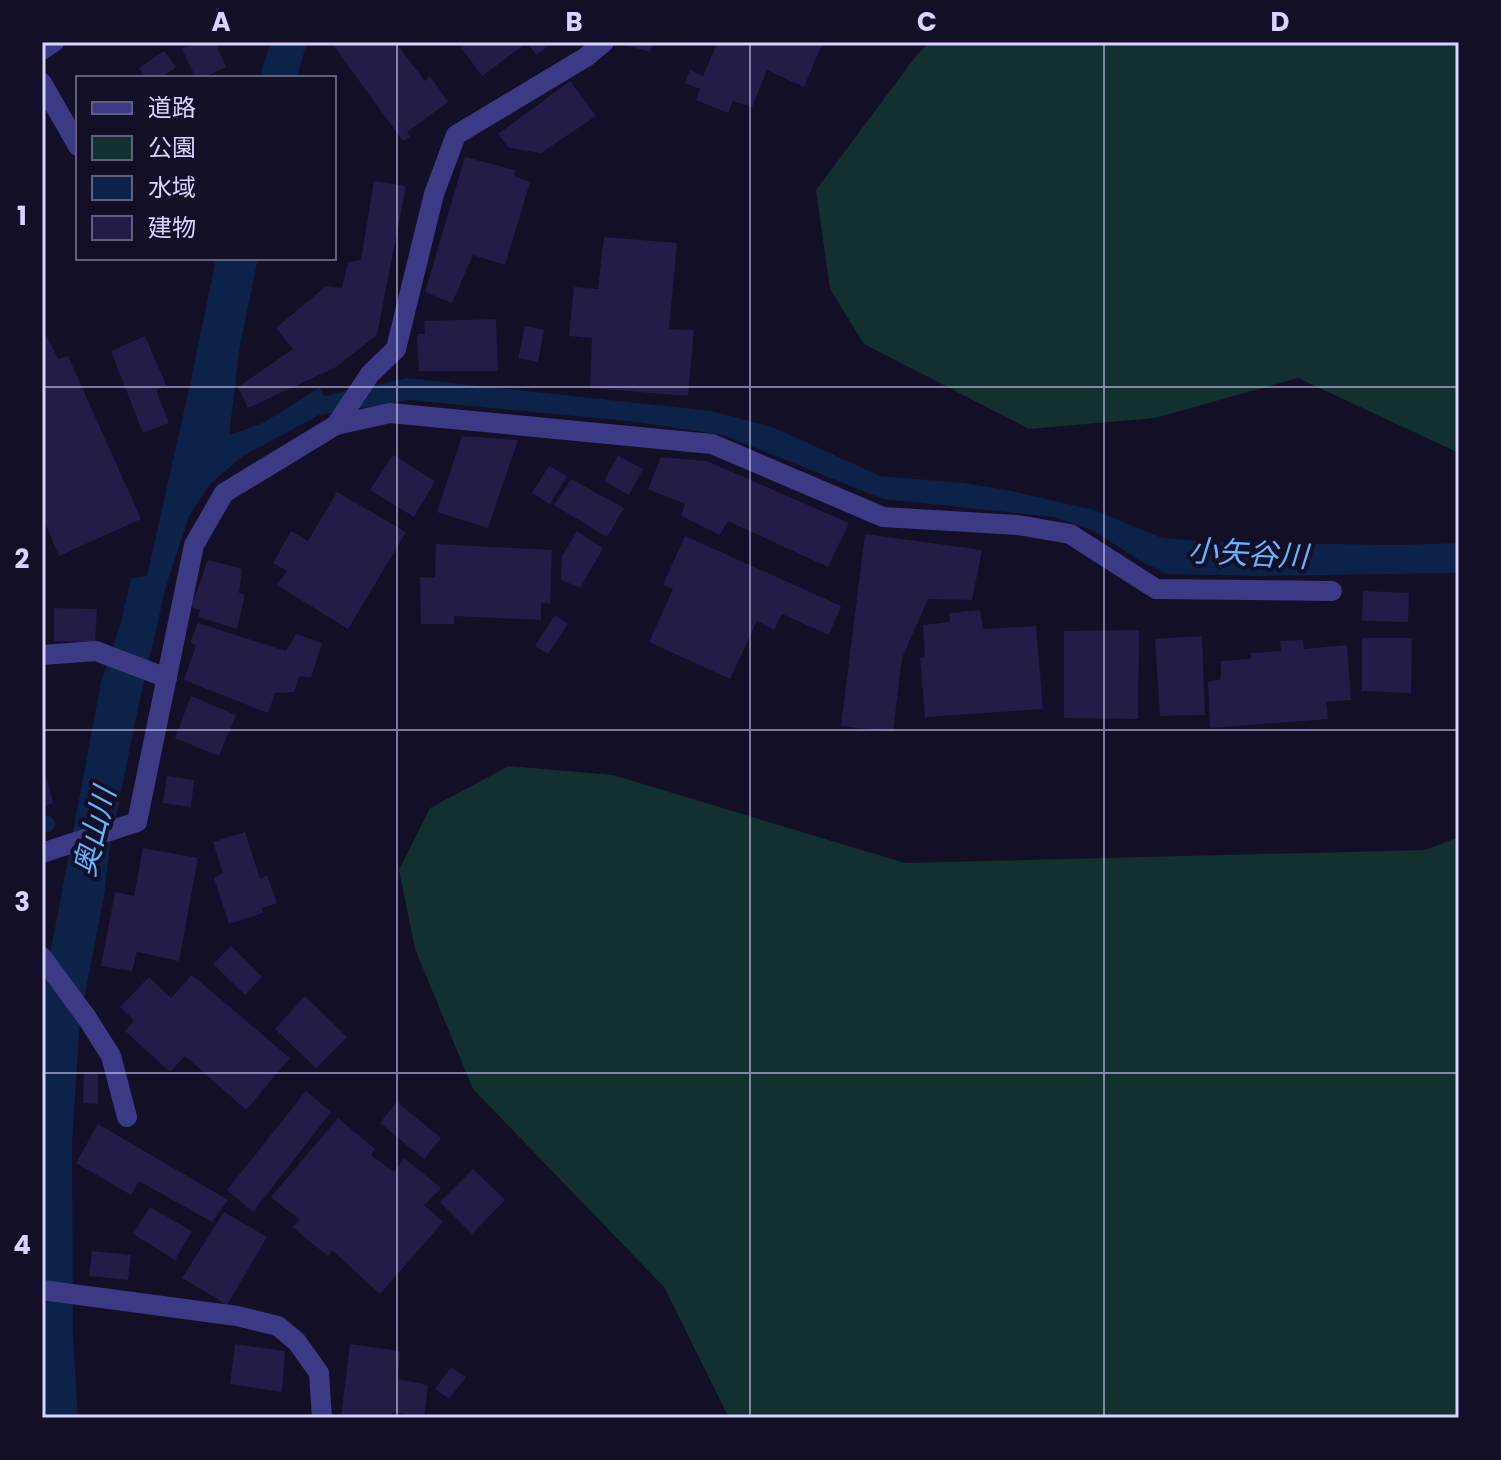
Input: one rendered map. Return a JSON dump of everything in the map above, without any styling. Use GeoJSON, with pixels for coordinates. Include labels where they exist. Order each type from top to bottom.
{"type":"FeatureCollection","features":[{"type":"Feature","properties":{"kind":"street"},"geometry":{"type":"LineString","coordinates":[[42,50],[54,42]]}},
{"type":"Feature","properties":{"kind":"street"},"geometry":{"type":"LineString","coordinates":[[336,425],[370,374],[396,349],[434,194],[456,135],[586,57],[604,42]]}},
{"type":"Feature","properties":{"kind":"street"},"geometry":{"type":"LineString","coordinates":[[42,83],[76,142]]}},
{"type":"Feature","properties":{"kind":"street"},"geometry":{"type":"LineString","coordinates":[[42,853],[137,822],[194,545],[224,493],[336,425],[390,413],[712,444],[883,517],[1018,525],[1070,534],[1156,589],[1332,591]]}},
{"type":"Feature","properties":{"kind":"street"},"geometry":{"type":"LineString","coordinates":[[42,655],[96,651],[167,678]]}},
{"type":"Feature","properties":{"kind":"street"},"geometry":{"type":"LineString","coordinates":[[42,957],[111,1056],[127,1117]]}},
{"type":"Feature","properties":{"kind":"street"},"geometry":{"type":"LineString","coordinates":[[42,1290],[237,1316],[278,1326],[297,1342],[319,1373],[322,1418]]}},
{"type":"Feature","properties":{"kind":"green space"},"geometry":{"type":"Polygon","coordinates":[[[929,42],[1459,42],[1459,453],[1298,378],[1155,418],[1029,429],[864,344],[830,289],[816,190],[929,42]]]}},
{"type":"Feature","properties":{"kind":"green space"},"geometry":{"type":"Polygon","coordinates":[[[509,766],[613,775],[905,863],[1425,850],[1459,837],[1459,1418],[729,1418],[664,1287],[473,1089],[415,949],[399,870],[430,808],[509,766]]]}},
{"type":"Feature","properties":{"kind":"water"},"geometry":{"type":"Polygon","coordinates":[[[271,42],[307,42],[298,76],[260,76],[271,42]]]}},
{"type":"Feature","properties":{"kind":"water"},"geometry":{"type":"Polygon","coordinates":[[[216,260],[258,260],[240,345],[229,435],[263,423],[319,388],[325,396],[407,378],[711,411],[775,428],[880,476],[1007,490],[1094,510],[1162,538],[1210,542],[1459,543],[1459,573],[1167,574],[1094,531],[1054,517],[883,499],[723,435],[637,422],[409,400],[319,415],[243,456],[210,484],[189,516],[166,586],[137,713],[80,1020],[72,1144],[73,1337],[78,1418],[42,1418],[42,998],[101,682],[121,622],[131,578],[147,576],[216,260]]]}},
{"type":"Feature","properties":{"kind":"building"},"geometry":{"type":"Polygon","coordinates":[[[197,42],[215,42],[226,67],[207,76],[195,76],[182,49],[197,42]]]}},
{"type":"Feature","properties":{"kind":"building"},"geometry":{"type":"Polygon","coordinates":[[[331,42],[395,42],[425,81],[430,76],[448,102],[407,132],[410,137],[403,141],[331,42]]]}},
{"type":"Feature","properties":{"kind":"building"},"geometry":{"type":"Polygon","coordinates":[[[457,42],[528,42],[482,76],[457,42]]]}},
{"type":"Feature","properties":{"kind":"building"},"geometry":{"type":"Polygon","coordinates":[[[528,42],[554,42],[536,55],[528,42]]]}},
{"type":"Feature","properties":{"kind":"building"},"geometry":{"type":"Polygon","coordinates":[[[626,42],[653,42],[650,52],[625,45],[626,42]]]}},
{"type":"Feature","properties":{"kind":"building"},"geometry":{"type":"Polygon","coordinates":[[[718,42],[823,42],[804,87],[767,70],[752,107],[733,101],[728,113],[696,100],[700,89],[685,83],[690,70],[703,76],[718,42]]]}},
{"type":"Feature","properties":{"kind":"building"},"geometry":{"type":"Polygon","coordinates":[[[164,51],[176,67],[164,76],[145,76],[139,68],[164,51]]]}},
{"type":"Feature","properties":{"kind":"building"},"geometry":{"type":"Polygon","coordinates":[[[570,81],[596,116],[541,153],[509,148],[498,134],[570,81]]]}},
{"type":"Feature","properties":{"kind":"building"},"geometry":{"type":"Polygon","coordinates":[[[465,157],[515,170],[514,176],[530,182],[505,265],[473,255],[452,303],[425,292],[465,157]]]}},
{"type":"Feature","properties":{"kind":"building"},"geometry":{"type":"Polygon","coordinates":[[[374,181],[406,186],[377,335],[336,367],[248,408],[238,387],[293,349],[276,328],[326,286],[342,288],[348,262],[361,260],[374,181]]]}},
{"type":"Feature","properties":{"kind":"building"},"geometry":{"type":"Polygon","coordinates":[[[604,237],[677,243],[669,329],[694,330],[688,396],[590,388],[592,338],[569,336],[574,287],[598,289],[604,237]]]}},
{"type":"Feature","properties":{"kind":"building"},"geometry":{"type":"Polygon","coordinates":[[[496,319],[498,371],[419,371],[417,334],[425,334],[424,321],[496,319]]]}},
{"type":"Feature","properties":{"kind":"building"},"geometry":{"type":"Polygon","coordinates":[[[525,326],[544,330],[538,362],[518,358],[525,326]]]}},
{"type":"Feature","properties":{"kind":"building"},"geometry":{"type":"Polygon","coordinates":[[[44,331],[58,359],[68,356],[141,519],[59,556],[42,516],[44,331]]]}},
{"type":"Feature","properties":{"kind":"building"},"geometry":{"type":"Polygon","coordinates":[[[145,336],[166,385],[156,390],[169,423],[143,433],[111,351],[145,336]]]}},
{"type":"Feature","properties":{"kind":"building"},"geometry":{"type":"Polygon","coordinates":[[[462,436],[518,440],[488,528],[437,512],[462,436]]]}},
{"type":"Feature","properties":{"kind":"building"},"geometry":{"type":"Polygon","coordinates":[[[393,455],[435,481],[414,517],[370,490],[393,455]]]}},
{"type":"Feature","properties":{"kind":"building"},"geometry":{"type":"Polygon","coordinates":[[[618,456],[643,469],[629,495],[604,481],[618,456]]]}},
{"type":"Feature","properties":{"kind":"building"},"geometry":{"type":"Polygon","coordinates":[[[661,457],[707,461],[849,523],[828,567],[728,521],[720,535],[681,516],[685,504],[648,489],[661,457]]]}},
{"type":"Feature","properties":{"kind":"building"},"geometry":{"type":"Polygon","coordinates":[[[549,466],[567,476],[550,504],[532,493],[549,466]]]}},
{"type":"Feature","properties":{"kind":"building"},"geometry":{"type":"Polygon","coordinates":[[[571,479],[624,508],[607,537],[554,505],[571,479]]]}},
{"type":"Feature","properties":{"kind":"building"},"geometry":{"type":"Polygon","coordinates":[[[337,492],[406,532],[348,629],[277,585],[287,571],[273,563],[291,531],[308,541],[337,492]]]}},
{"type":"Feature","properties":{"kind":"building"},"geometry":{"type":"Polygon","coordinates":[[[577,531],[603,548],[580,588],[561,580],[562,556],[577,531]]]}},
{"type":"Feature","properties":{"kind":"building"},"geometry":{"type":"Polygon","coordinates":[[[865,534],[982,550],[972,600],[928,599],[902,658],[893,732],[841,726],[865,534]]]}},
{"type":"Feature","properties":{"kind":"building"},"geometry":{"type":"Polygon","coordinates":[[[685,536],[841,606],[829,635],[782,614],[774,630],[757,621],[730,679],[649,642],[673,589],[663,585],[685,536]]]}},
{"type":"Feature","properties":{"kind":"building"},"geometry":{"type":"Polygon","coordinates":[[[436,544],[552,550],[550,604],[541,603],[541,620],[454,616],[454,624],[421,624],[420,577],[435,578],[436,544]]]}},
{"type":"Feature","properties":{"kind":"building"},"geometry":{"type":"Polygon","coordinates":[[[208,560],[242,569],[239,593],[245,595],[237,629],[198,617],[200,610],[191,607],[208,560]]]}},
{"type":"Feature","properties":{"kind":"building"},"geometry":{"type":"Polygon","coordinates":[[[1363,591],[1409,593],[1408,622],[1362,621],[1363,591]]]}},
{"type":"Feature","properties":{"kind":"building"},"geometry":{"type":"Polygon","coordinates":[[[54,608],[97,609],[95,642],[54,641],[54,608]]]}},
{"type":"Feature","properties":{"kind":"building"},"geometry":{"type":"Polygon","coordinates":[[[980,610],[983,629],[1036,626],[1043,709],[925,717],[920,658],[925,657],[923,625],[950,622],[949,613],[980,610]]]}},
{"type":"Feature","properties":{"kind":"building"},"geometry":{"type":"Polygon","coordinates":[[[555,615],[568,624],[548,654],[535,646],[555,615]]]}},
{"type":"Feature","properties":{"kind":"building"},"geometry":{"type":"Polygon","coordinates":[[[198,623],[286,651],[296,634],[322,643],[311,678],[299,676],[294,692],[275,693],[268,713],[184,680],[196,646],[190,642],[198,623]]]}},
{"type":"Feature","properties":{"kind":"building"},"geometry":{"type":"Polygon","coordinates":[[[1139,630],[1138,719],[1064,718],[1064,631],[1139,630]]]}},
{"type":"Feature","properties":{"kind":"building"},"geometry":{"type":"Polygon","coordinates":[[[1202,636],[1205,715],[1160,716],[1155,639],[1202,636]]]}},
{"type":"Feature","properties":{"kind":"building"},"geometry":{"type":"Polygon","coordinates":[[[1362,638],[1412,638],[1411,693],[1362,691],[1362,638]]]}},
{"type":"Feature","properties":{"kind":"building"},"geometry":{"type":"Polygon","coordinates":[[[1303,640],[1304,649],[1347,645],[1351,700],[1326,702],[1328,719],[1210,728],[1208,682],[1221,679],[1221,661],[1251,659],[1251,653],[1281,651],[1280,641],[1303,640]]]}},
{"type":"Feature","properties":{"kind":"building"},"geometry":{"type":"Polygon","coordinates":[[[191,696],[236,715],[219,756],[175,738],[191,696]]]}},
{"type":"Feature","properties":{"kind":"building"},"geometry":{"type":"Polygon","coordinates":[[[42,765],[53,803],[42,807],[42,765]]]}},
{"type":"Feature","properties":{"kind":"building"},"geometry":{"type":"Polygon","coordinates":[[[167,776],[194,780],[191,807],[163,803],[167,776]]]}},
{"type":"Feature","properties":{"kind":"building"},"geometry":{"type":"Polygon","coordinates":[[[245,832],[260,879],[267,875],[277,903],[262,908],[263,913],[229,924],[214,878],[223,873],[213,842],[245,832]]]}},
{"type":"Feature","properties":{"kind":"building"},"geometry":{"type":"Polygon","coordinates":[[[143,848],[198,858],[179,961],[137,952],[132,971],[101,966],[115,892],[134,896],[143,848]]]}},
{"type":"Feature","properties":{"kind":"building"},"geometry":{"type":"Polygon","coordinates":[[[231,946],[262,977],[245,995],[213,964],[231,946]]]}},
{"type":"Feature","properties":{"kind":"building"},"geometry":{"type":"Polygon","coordinates":[[[192,975],[290,1058],[246,1110],[185,1056],[170,1072],[125,1031],[134,1020],[120,1007],[149,977],[171,998],[192,975]]]}},
{"type":"Feature","properties":{"kind":"building"},"geometry":{"type":"Polygon","coordinates":[[[305,996],[347,1037],[316,1068],[275,1029],[305,996]]]}},
{"type":"Feature","properties":{"kind":"building"},"geometry":{"type":"Polygon","coordinates":[[[84,1072],[98,1073],[98,1104],[83,1103],[84,1072]]]}},
{"type":"Feature","properties":{"kind":"building"},"geometry":{"type":"Polygon","coordinates":[[[306,1091],[331,1112],[253,1212],[227,1190],[306,1091]]]}},
{"type":"Feature","properties":{"kind":"building"},"geometry":{"type":"Polygon","coordinates":[[[397,1102],[441,1138],[424,1159],[380,1123],[397,1102]]]}},
{"type":"Feature","properties":{"kind":"building"},"geometry":{"type":"Polygon","coordinates":[[[338,1118],[375,1149],[371,1155],[394,1172],[404,1158],[441,1188],[424,1205],[443,1222],[380,1294],[332,1250],[328,1256],[292,1227],[300,1220],[271,1197],[338,1118]]]}},
{"type":"Feature","properties":{"kind":"building"},"geometry":{"type":"Polygon","coordinates":[[[98,1124],[228,1200],[212,1222],[139,1181],[131,1195],[76,1163],[98,1124]]]}},
{"type":"Feature","properties":{"kind":"building"},"geometry":{"type":"Polygon","coordinates":[[[473,1169],[505,1200],[472,1234],[440,1202],[473,1169]]]}},
{"type":"Feature","properties":{"kind":"building"},"geometry":{"type":"Polygon","coordinates":[[[150,1207],[192,1231],[175,1260],[133,1234],[150,1207]]]}},
{"type":"Feature","properties":{"kind":"building"},"geometry":{"type":"Polygon","coordinates":[[[224,1212],[267,1237],[227,1305],[182,1278],[224,1212]]]}},
{"type":"Feature","properties":{"kind":"building"},"geometry":{"type":"Polygon","coordinates":[[[92,1251],[131,1255],[128,1280],[89,1276],[92,1251]]]}},
{"type":"Feature","properties":{"kind":"building"},"geometry":{"type":"Polygon","coordinates":[[[235,1344],[285,1351],[282,1392],[230,1384],[235,1344]]]}},
{"type":"Feature","properties":{"kind":"building"},"geometry":{"type":"Polygon","coordinates":[[[350,1344],[400,1351],[398,1379],[428,1385],[424,1417],[392,1412],[391,1418],[341,1418],[350,1344]]]}},
{"type":"Feature","properties":{"kind":"building"},"geometry":{"type":"Polygon","coordinates":[[[451,1367],[466,1377],[449,1399],[435,1389],[451,1367]]]}},
{"type":"Feature","properties":{"kind":"waterway"},"geometry":{"type":"LineString","coordinates":[[42,825],[47,824]]}},
{"type":"Feature","properties":{"kind":"water label","name":"小矢谷川"},"geometry":{"type":"Point","coordinates":[1248,554]}},
{"type":"Feature","properties":{"kind":"water label","name":"奥山川"},"geometry":{"type":"Point","coordinates":[95,832]}}]}
